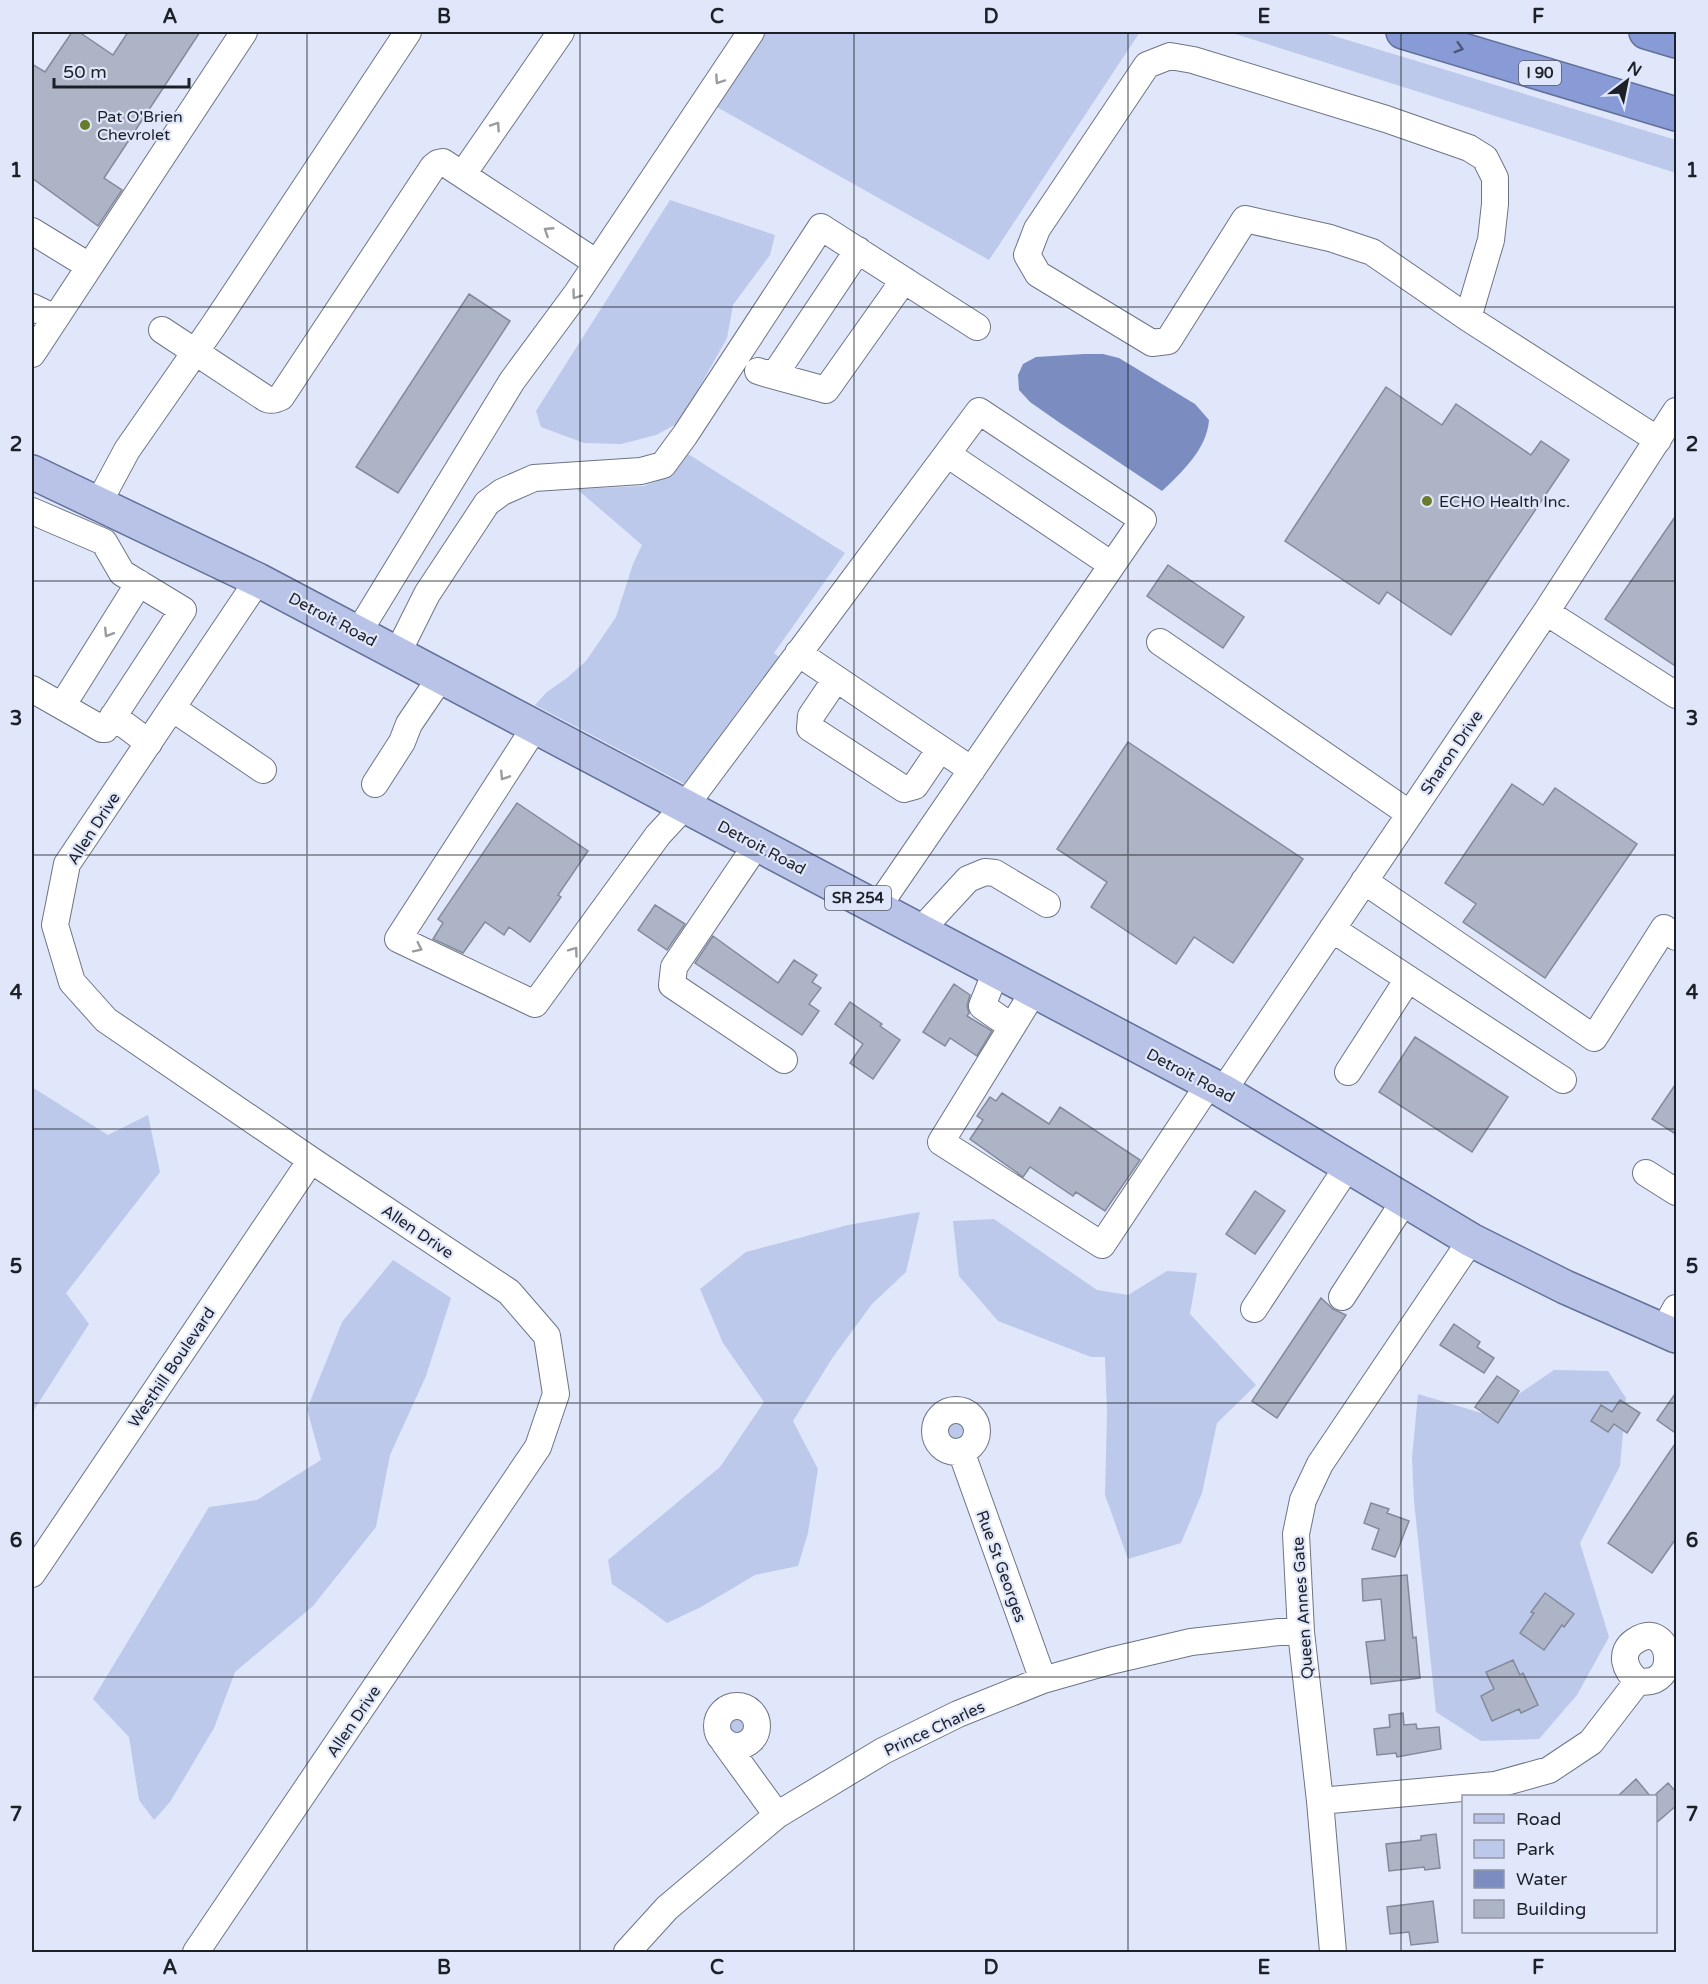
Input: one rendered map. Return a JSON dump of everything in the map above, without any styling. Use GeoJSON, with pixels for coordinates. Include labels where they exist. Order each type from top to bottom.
{"type":"FeatureCollection","features":[{"type":"Feature","properties":{"kind":"highway","name":"I 90"},"geometry":{"type":"LineString","coordinates":[[1403,32],[1677,114]]}},
{"type":"Feature","properties":{"kind":"highway"},"geometry":{"type":"LineString","coordinates":[[1646,32],[1677,40]]}},
{"type":"Feature","properties":{"kind":"main road","name":"Detroit Road"},"geometry":{"type":"LineString","coordinates":[[40,476],[258,580],[1216,1087],[1471,1240],[1565,1287],[1672,1325]]}},
{"type":"Feature","properties":{"kind":"street"},"geometry":{"type":"LineString","coordinates":[[32,354],[244,32]]}},
{"type":"Feature","properties":{"kind":"street"},"geometry":{"type":"LineString","coordinates":[[32,689],[105,729],[183,610],[122,573],[104,542],[107,508],[127,450],[408,32]]}},
{"type":"Feature","properties":{"kind":"street"},"geometry":{"type":"LineString","coordinates":[[463,174],[561,32]]}},
{"type":"Feature","properties":{"kind":"street"},"geometry":{"type":"LineString","coordinates":[[358,633],[512,381],[577,293],[751,32]]}},
{"type":"Feature","properties":{"kind":"street"},"geometry":{"type":"LineString","coordinates":[[1468,318],[1491,240],[1494,213],[1495,178],[1485,158],[1469,148],[1386,119],[1193,60],[1170,56],[1147,65],[1037,229],[1027,255],[1038,274],[1152,343],[1168,341],[1245,219],[1330,238],[1372,252],[1468,318],[1658,440]]}},
{"type":"Feature","properties":{"kind":"street"},"geometry":{"type":"LineString","coordinates":[[162,330],[264,398],[276,400],[433,167],[443,162],[597,263]]}},
{"type":"Feature","properties":{"kind":"street"},"geometry":{"type":"LineString","coordinates":[[397,654],[427,594],[487,503],[502,492],[534,478],[641,471],[663,465],[821,226],[977,327]]}},
{"type":"Feature","properties":{"kind":"street"},"geometry":{"type":"LineString","coordinates":[[32,231],[89,266]]}},
{"type":"Feature","properties":{"kind":"street"},"geometry":{"type":"LineString","coordinates":[[764,373],[777,371],[858,250]]}},
{"type":"Feature","properties":{"kind":"street"},"geometry":{"type":"LineString","coordinates":[[731,364],[826,390],[904,280]]}},
{"type":"Feature","properties":{"kind":"street"},"geometry":{"type":"LineString","coordinates":[[32,307],[55,318]]}},
{"type":"Feature","properties":{"kind":"street"},"geometry":{"type":"LineString","coordinates":[[536,727],[399,939],[536,1004],[658,836],[685,806],[979,411],[1143,520],[877,908]]}},
{"type":"Feature","properties":{"kind":"street","name":"Sharon Drive"},"geometry":{"type":"LineString","coordinates":[[1012,1027],[941,1142],[1102,1245],[1332,929],[1546,612],[1677,411]]}},
{"type":"Feature","properties":{"kind":"street"},"geometry":{"type":"LineString","coordinates":[[947,454],[1112,565]]}},
{"type":"Feature","properties":{"kind":"street"},"geometry":{"type":"LineString","coordinates":[[40,476],[32,511],[104,542]]}},
{"type":"Feature","properties":{"kind":"street","name":"Allen Drive"},"geometry":{"type":"LineString","coordinates":[[196,1953],[538,1447],[556,1394],[547,1336],[509,1292],[106,1020],[72,982],[55,925],[67,864],[258,580]]}},
{"type":"Feature","properties":{"kind":"street"},"geometry":{"type":"LineString","coordinates":[[62,706],[139,583]]}},
{"type":"Feature","properties":{"kind":"street"},"geometry":{"type":"LineString","coordinates":[[1546,612],[1677,695]]}},
{"type":"Feature","properties":{"kind":"street"},"geometry":{"type":"LineString","coordinates":[[1160,642],[1410,814]]}},
{"type":"Feature","properties":{"kind":"street"},"geometry":{"type":"LineString","coordinates":[[798,653],[972,770]]}},
{"type":"Feature","properties":{"kind":"street"},"geometry":{"type":"LineString","coordinates":[[375,784],[402,742],[409,724],[441,677]]}},
{"type":"Feature","properties":{"kind":"street"},"geometry":{"type":"LineString","coordinates":[[836,679],[810,716],[810,728],[904,789],[915,786],[940,749]]}},
{"type":"Feature","properties":{"kind":"street"},"geometry":{"type":"LineString","coordinates":[[172,708],[263,770]]}},
{"type":"Feature","properties":{"kind":"street"},"geometry":{"type":"LineString","coordinates":[[113,716],[149,743]]}},
{"type":"Feature","properties":{"kind":"street"},"geometry":{"type":"LineString","coordinates":[[757,844],[674,967],[672,986],[784,1060]]}},
{"type":"Feature","properties":{"kind":"street"},"geometry":{"type":"LineString","coordinates":[[920,931],[968,879],[985,872],[995,873],[1047,904]]}},
{"type":"Feature","properties":{"kind":"street"},"geometry":{"type":"LineString","coordinates":[[1364,881],[1594,1038],[1664,928],[1677,937]]}},
{"type":"Feature","properties":{"kind":"street"},"geometry":{"type":"LineString","coordinates":[[1332,929],[1563,1080]]}},
{"type":"Feature","properties":{"kind":"street"},"geometry":{"type":"LineString","coordinates":[[996,971],[982,1006],[1012,1027],[1034,991]]}},
{"type":"Feature","properties":{"kind":"street"},"geometry":{"type":"LineString","coordinates":[[1348,1072],[1408,979]]}},
{"type":"Feature","properties":{"kind":"street","name":"Westhill Boulevard"},"geometry":{"type":"LineString","coordinates":[[32,1574],[311,1160]]}},
{"type":"Feature","properties":{"kind":"street"},"geometry":{"type":"LineString","coordinates":[[1254,1309],[1348,1166]]}},
{"type":"Feature","properties":{"kind":"street"},"geometry":{"type":"LineString","coordinates":[[1646,1173],[1677,1192]]}},
{"type":"Feature","properties":{"kind":"street"},"geometry":{"type":"LineString","coordinates":[[1342,1297],[1405,1200]]}},
{"type":"Feature","properties":{"kind":"street","name":"Queen Annes Gate"},"geometry":{"type":"LineString","coordinates":[[1327,1951],[1320,1801],[1301,1632],[1296,1534],[1303,1500],[1320,1464],[1471,1240]]}},
{"type":"Feature","properties":{"kind":"street","name":"Rue St Georges"},"geometry":{"type":"LineString","coordinates":[[961,1451],[1043,1680]]}},
{"type":"Feature","properties":{"kind":"street","name":"Prince Charles"},"geometry":{"type":"LineString","coordinates":[[627,1953],[667,1908],[777,1815],[883,1751],[958,1714],[1043,1680],[1110,1661],[1191,1642],[1280,1632],[1301,1632]]}},
{"type":"Feature","properties":{"kind":"street"},"geometry":{"type":"LineString","coordinates":[[1320,1801],[1495,1785],[1549,1770],[1591,1742],[1638,1680]]}},
{"type":"Feature","properties":{"kind":"street"},"geometry":{"type":"LineString","coordinates":[[724,1742],[777,1815]]}},
{"type":"Feature","properties":{"kind":"green space"},"geometry":{"type":"Polygon","coordinates":[[[762,32],[1140,32],[989,260],[715,106],[762,32]]]}},
{"type":"Feature","properties":{"kind":"green space"},"geometry":{"type":"Polygon","coordinates":[[[1229,32],[1321,32],[1676,140],[1676,173],[1229,32]]]}},
{"type":"Feature","properties":{"kind":"green space"},"geometry":{"type":"Polygon","coordinates":[[[670,200],[775,235],[770,255],[733,305],[727,338],[680,422],[656,435],[621,444],[584,443],[541,427],[536,411],[670,200]]]}},
{"type":"Feature","properties":{"kind":"green space"},"geometry":{"type":"Polygon","coordinates":[[[688,454],[845,553],[774,653],[790,665],[696,790],[535,705],[547,692],[586,661],[616,617],[633,564],[642,545],[577,489],[644,486],[667,477],[688,454]]]}},
{"type":"Feature","properties":{"kind":"green space"},"geometry":{"type":"Polygon","coordinates":[[[32,1087],[108,1135],[148,1115],[160,1172],[66,1293],[89,1324],[32,1413],[32,1087]]]}},
{"type":"Feature","properties":{"kind":"green space"},"geometry":{"type":"Polygon","coordinates":[[[920,1212],[906,1272],[872,1304],[833,1357],[793,1421],[818,1469],[808,1533],[798,1566],[755,1575],[701,1607],[667,1623],[612,1584],[608,1560],[720,1467],[764,1402],[723,1343],[700,1289],[746,1252],[848,1225],[920,1212]]]}},
{"type":"Feature","properties":{"kind":"green space"},"geometry":{"type":"Polygon","coordinates":[[[994,1219],[1097,1290],[1128,1295],[1167,1271],[1197,1273],[1190,1314],[1256,1385],[1217,1423],[1202,1493],[1181,1543],[1128,1559],[1105,1495],[1107,1412],[1105,1357],[1091,1357],[998,1321],[959,1276],[953,1221],[994,1219]]]}},
{"type":"Feature","properties":{"kind":"green space"},"geometry":{"type":"Polygon","coordinates":[[[393,1260],[451,1298],[426,1376],[390,1455],[376,1527],[313,1606],[235,1672],[214,1728],[170,1802],[154,1820],[139,1800],[129,1737],[93,1699],[209,1507],[257,1500],[321,1460],[307,1409],[342,1322],[393,1260]]]}},
{"type":"Feature","properties":{"kind":"green space"},"geometry":{"type":"Polygon","coordinates":[[[1554,1370],[1608,1371],[1626,1398],[1620,1466],[1580,1543],[1609,1637],[1577,1695],[1539,1739],[1481,1741],[1436,1712],[1414,1501],[1412,1458],[1418,1394],[1488,1415],[1554,1370]]]}},
{"type":"Feature","properties":{"kind":"green space"},"geometry":{"type":"Polygon","coordinates":[[[956,1419],[964,1422],[967,1430],[964,1438],[956,1441],[948,1438],[945,1430],[948,1422],[956,1419]]]}},
{"type":"Feature","properties":{"kind":"green space"},"geometry":{"type":"Polygon","coordinates":[[[737,1714],[745,1717],[748,1725],[745,1733],[737,1736],[729,1733],[726,1725],[729,1717],[737,1714]]]}},
{"type":"Feature","properties":{"kind":"water"},"geometry":{"type":"Polygon","coordinates":[[[1103,354],[1119,358],[1195,404],[1209,420],[1204,441],[1199,450],[1162,491],[1030,402],[1019,390],[1018,375],[1023,364],[1036,357],[1103,354]]]}},
{"type":"Feature","properties":{"kind":"building","name":"Pat O'Brien Chevrolet"},"geometry":{"type":"Polygon","coordinates":[[[72,32],[79,32],[113,55],[128,32],[200,32],[104,178],[122,190],[98,226],[32,178],[32,64],[45,72],[72,32]]]}},
{"type":"Feature","properties":{"kind":"building"},"geometry":{"type":"Polygon","coordinates":[[[469,294],[510,321],[398,493],[356,467],[469,294]]]}},
{"type":"Feature","properties":{"kind":"building","name":"ECHO Health Inc."},"geometry":{"type":"Polygon","coordinates":[[[1386,387],[1442,425],[1456,404],[1531,455],[1541,441],[1569,460],[1451,635],[1387,592],[1379,604],[1285,541],[1386,387]]]}},
{"type":"Feature","properties":{"kind":"building"},"geometry":{"type":"Polygon","coordinates":[[[1677,514],[1677,667],[1605,619],[1677,514]]]}},
{"type":"Feature","properties":{"kind":"building"},"geometry":{"type":"Polygon","coordinates":[[[1168,565],[1244,617],[1223,648],[1147,596],[1168,565]]]}},
{"type":"Feature","properties":{"kind":"building"},"geometry":{"type":"Polygon","coordinates":[[[1128,742],[1303,859],[1233,963],[1194,937],[1176,964],[1091,907],[1107,882],[1057,849],[1128,742]]]}},
{"type":"Feature","properties":{"kind":"building"},"geometry":{"type":"Polygon","coordinates":[[[1512,784],[1543,805],[1555,788],[1637,844],[1545,978],[1463,922],[1476,904],[1445,883],[1512,784]]]}},
{"type":"Feature","properties":{"kind":"building"},"geometry":{"type":"Polygon","coordinates":[[[517,803],[588,851],[558,895],[561,897],[530,942],[509,927],[504,935],[485,922],[463,953],[433,939],[443,923],[438,919],[517,803]]]}},
{"type":"Feature","properties":{"kind":"building"},"geometry":{"type":"Polygon","coordinates":[[[655,905],[685,924],[667,950],[638,930],[655,905]]]}},
{"type":"Feature","properties":{"kind":"building"},"geometry":{"type":"Polygon","coordinates":[[[713,936],[778,983],[794,960],[817,975],[812,982],[821,988],[809,1004],[819,1011],[802,1035],[695,963],[713,936]]]}},
{"type":"Feature","properties":{"kind":"building"},"geometry":{"type":"Polygon","coordinates":[[[954,984],[970,995],[967,1016],[992,1031],[977,1056],[950,1038],[945,1046],[923,1032],[954,984]]]}},
{"type":"Feature","properties":{"kind":"building"},"geometry":{"type":"Polygon","coordinates":[[[850,1002],[882,1024],[880,1026],[900,1040],[873,1079],[850,1063],[863,1044],[835,1024],[850,1002]]]}},
{"type":"Feature","properties":{"kind":"building"},"geometry":{"type":"Polygon","coordinates":[[[1415,1037],[1508,1097],[1472,1152],[1379,1092],[1415,1037]]]}},
{"type":"Feature","properties":{"kind":"building"},"geometry":{"type":"Polygon","coordinates":[[[1677,1082],[1677,1135],[1652,1119],[1677,1082]]]}},
{"type":"Feature","properties":{"kind":"building"},"geometry":{"type":"Polygon","coordinates":[[[1002,1093],[1049,1124],[1060,1107],[1140,1160],[1105,1211],[1076,1192],[1073,1196],[1030,1167],[1023,1177],[970,1139],[983,1120],[977,1116],[990,1097],[996,1101],[1002,1093]]]}},
{"type":"Feature","properties":{"kind":"building"},"geometry":{"type":"Polygon","coordinates":[[[1255,1191],[1285,1211],[1255,1254],[1226,1234],[1255,1191]]]}},
{"type":"Feature","properties":{"kind":"building"},"geometry":{"type":"Polygon","coordinates":[[[1321,1298],[1333,1309],[1346,1315],[1277,1418],[1252,1401],[1321,1298]]]}},
{"type":"Feature","properties":{"kind":"building"},"geometry":{"type":"Polygon","coordinates":[[[1454,1324],[1480,1342],[1477,1347],[1494,1358],[1484,1373],[1440,1345],[1454,1324]]]}},
{"type":"Feature","properties":{"kind":"building"},"geometry":{"type":"Polygon","coordinates":[[[1497,1376],[1519,1391],[1498,1423],[1475,1407],[1497,1376]]]}},
{"type":"Feature","properties":{"kind":"building"},"geometry":{"type":"Polygon","coordinates":[[[1677,1391],[1677,1434],[1657,1420],[1677,1391]]]}},
{"type":"Feature","properties":{"kind":"building"},"geometry":{"type":"Polygon","coordinates":[[[1620,1400],[1640,1413],[1627,1433],[1614,1424],[1608,1432],[1591,1421],[1601,1405],[1612,1412],[1620,1400]]]}},
{"type":"Feature","properties":{"kind":"building"},"geometry":{"type":"Polygon","coordinates":[[[1677,1441],[1677,1537],[1652,1573],[1608,1543],[1677,1441]]]}},
{"type":"Feature","properties":{"kind":"building"},"geometry":{"type":"Polygon","coordinates":[[[1371,1503],[1389,1509],[1387,1513],[1409,1521],[1395,1557],[1372,1549],[1379,1529],[1364,1523],[1371,1503]]]}},
{"type":"Feature","properties":{"kind":"building"},"geometry":{"type":"Polygon","coordinates":[[[1407,1575],[1413,1638],[1416,1637],[1420,1678],[1371,1684],[1366,1642],[1385,1640],[1381,1599],[1363,1601],[1362,1579],[1407,1575]]]}},
{"type":"Feature","properties":{"kind":"building"},"geometry":{"type":"Polygon","coordinates":[[[1545,1593],[1574,1614],[1564,1627],[1562,1625],[1544,1650],[1520,1633],[1534,1613],[1531,1612],[1545,1593]]]}},
{"type":"Feature","properties":{"kind":"building"},"geometry":{"type":"Polygon","coordinates":[[[1513,1660],[1520,1675],[1523,1673],[1538,1705],[1521,1713],[1519,1709],[1492,1721],[1481,1696],[1494,1689],[1486,1672],[1513,1660]]]}},
{"type":"Feature","properties":{"kind":"building"},"geometry":{"type":"Polygon","coordinates":[[[1403,1713],[1404,1725],[1416,1724],[1417,1729],[1439,1727],[1441,1749],[1397,1757],[1396,1753],[1377,1755],[1374,1729],[1390,1727],[1389,1715],[1403,1713]]]}},
{"type":"Feature","properties":{"kind":"building"},"geometry":{"type":"Polygon","coordinates":[[[1636,1779],[1649,1795],[1619,1795],[1636,1779]]]}},
{"type":"Feature","properties":{"kind":"building"},"geometry":{"type":"Polygon","coordinates":[[[1668,1783],[1677,1793],[1677,1805],[1657,1822],[1657,1795],[1668,1783]]]}},
{"type":"Feature","properties":{"kind":"building"},"geometry":{"type":"Polygon","coordinates":[[[1436,1834],[1440,1868],[1425,1870],[1424,1867],[1389,1871],[1386,1844],[1421,1840],[1421,1836],[1436,1834]]]}},
{"type":"Feature","properties":{"kind":"building"},"geometry":{"type":"Polygon","coordinates":[[[1433,1901],[1438,1942],[1411,1945],[1409,1932],[1390,1934],[1387,1907],[1433,1901]]]}},
{"type":"Feature","properties":{"kind":"place","name":"Pat O'Brien Chevrolet"},"geometry":{"type":"Point","coordinates":[85,125]}},
{"type":"Feature","properties":{"kind":"place","name":"ECHO Health Inc."},"geometry":{"type":"Point","coordinates":[1427,501]}}]}
